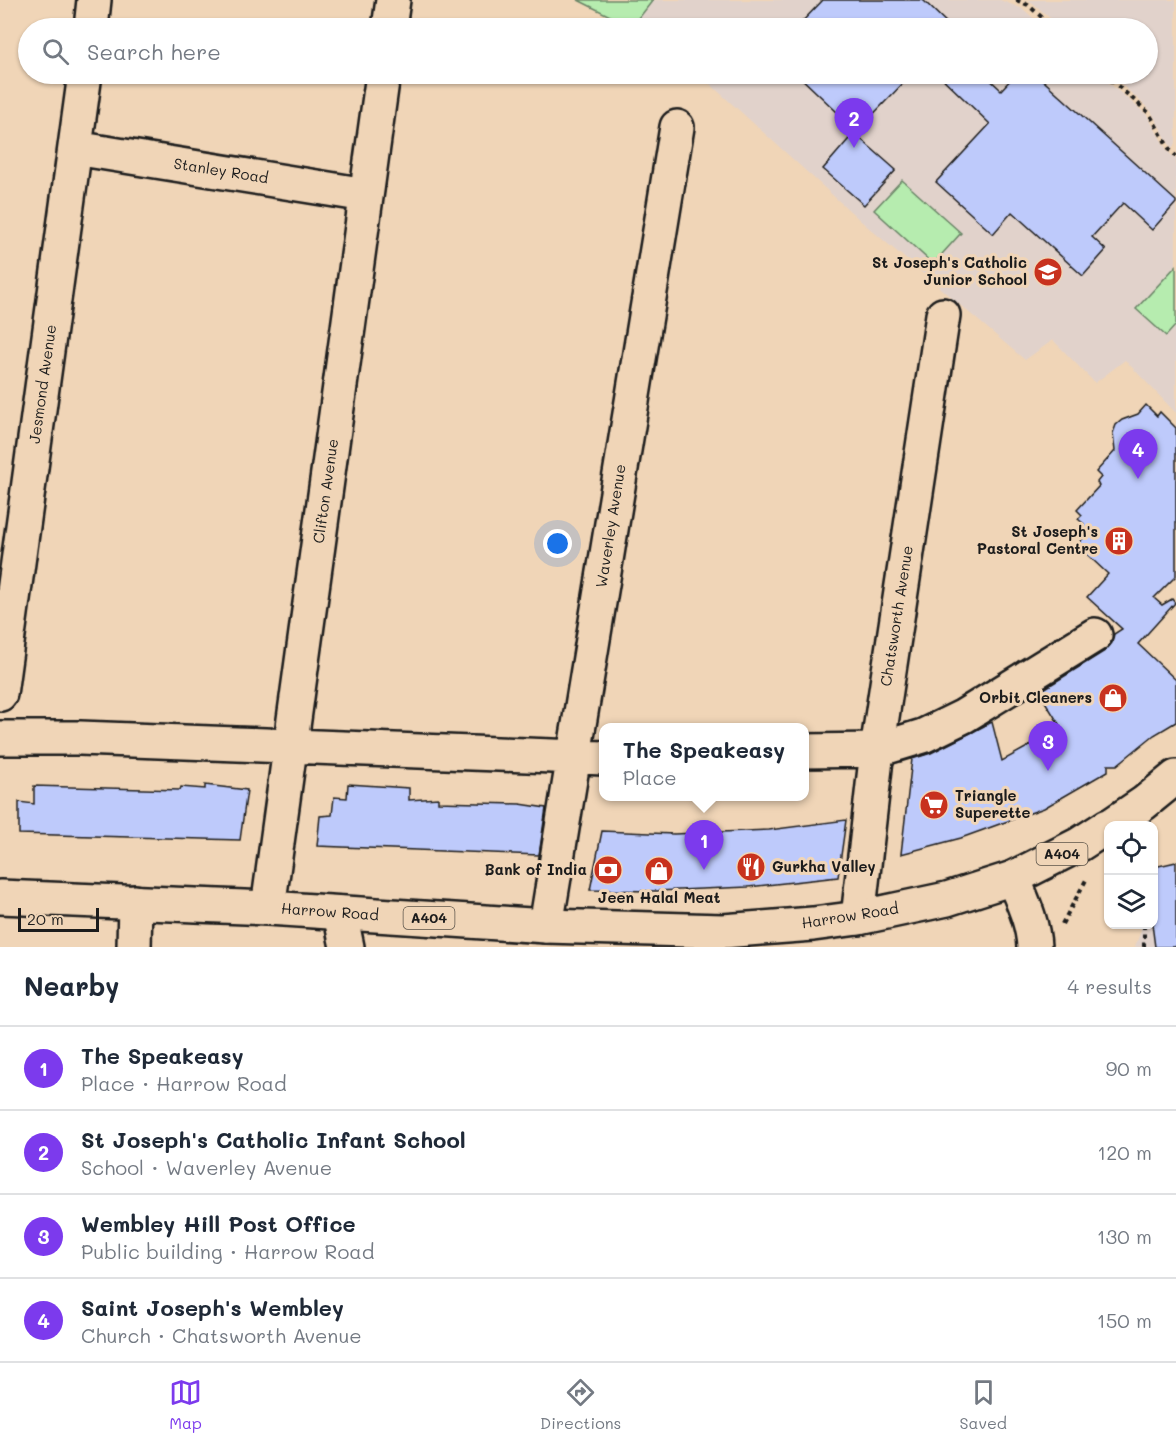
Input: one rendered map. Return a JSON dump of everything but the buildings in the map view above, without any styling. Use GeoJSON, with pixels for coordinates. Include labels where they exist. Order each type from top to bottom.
{"type":"FeatureCollection","features":[{"type":"Feature","properties":{"kind":"street"},"geometry":{"type":"LineString","coordinates":[[92,18],[94,0]]}},
{"type":"Feature","properties":{"kind":"street"},"geometry":{"type":"LineString","coordinates":[[390,18],[393,0]]}},
{"type":"Feature","properties":{"kind":"street","name":"Jesmond Avenue"},"geometry":{"type":"LineString","coordinates":[[0,694],[84,84]]}},
{"type":"Feature","properties":{"kind":"street","name":"Clifton Avenue"},"geometry":{"type":"LineString","coordinates":[[268,908],[382,84]]}},
{"type":"Feature","properties":{"kind":"street","name":"Waverley Avenue"},"geometry":{"type":"LineString","coordinates":[[546,926],[589,758],[677,127]]}},
{"type":"Feature","properties":{"kind":"street","name":"Stanley Road"},"geometry":{"type":"LineString","coordinates":[[75,148],[366,195]]}},
{"type":"Feature","properties":{"kind":"street","name":"Chatsworth Avenue"},"geometry":{"type":"LineString","coordinates":[[858,918],[877,750],[943,315]]}},
{"type":"Feature","properties":{"kind":"street"},"geometry":{"type":"LineString","coordinates":[[809,751],[877,750],[923,736],[964,716],[1095,635]]}},
{"type":"Feature","properties":{"kind":"street"},"geometry":{"type":"LineString","coordinates":[[0,738],[80,738],[292,745],[589,758]]}},
{"type":"Feature","properties":{"kind":"street","name":"Harrow Road"},"geometry":{"type":"LineString","coordinates":[[1117,821],[1144,803],[1176,777]]}},
{"type":"Feature","properties":{"kind":"street"},"geometry":{"type":"LineString","coordinates":[[1144,803],[1176,804]]}},
{"type":"Feature","properties":{"kind":"street","name":"Harrow Road"},"geometry":{"type":"LineString","coordinates":[[0,897],[268,908],[546,926],[723,931],[858,918],[947,899],[1013,878],[1104,829]]}},
{"type":"Feature","properties":{"kind":"street"},"geometry":{"type":"LineString","coordinates":[[1013,878],[1042,936]]}},
{"type":"Feature","properties":{"kind":"street"},"geometry":{"type":"LineString","coordinates":[[134,947],[135,902]]}},
{"type":"Feature","properties":{"kind":"street"},"geometry":{"type":"LineString","coordinates":[[340,913],[347,947]]}},
{"type":"Feature","properties":{"kind":"path"},"geometry":{"type":"LineString","coordinates":[[1016,0],[1028,5],[1043,18]]}},
{"type":"Feature","properties":{"kind":"path"},"geometry":{"type":"LineString","coordinates":[[1115,84],[1149,114],[1170,150],[1176,156]]}},
{"type":"Feature","properties":{"kind":"path"},"geometry":{"type":"LineString","coordinates":[[1042,936],[1086,880]]}},
{"type":"Feature","properties":{"kind":"path"},"geometry":{"type":"LineString","coordinates":[[1144,929],[1144,947]]}},
{"type":"Feature","properties":{"kind":"shaded area"},"geometry":{"type":"Polygon","coordinates":[[[653,0],[1000,0],[1023,9],[1033,18],[639,18],[653,0]]]}},
{"type":"Feature","properties":{"kind":"shaded area"},"geometry":{"type":"Polygon","coordinates":[[[1027,0],[1176,0],[1176,142],[1172,149],[1151,111],[1121,84],[1158,84],[1158,18],[1050,18],[1027,0]]]}},
{"type":"Feature","properties":{"kind":"shaded area","name":"St Joseph's Catholic Junior School"},"geometry":{"type":"Polygon","coordinates":[[[710,84],[1110,84],[1147,115],[1168,152],[1176,159],[1176,413],[1125,360],[1095,383],[1053,340],[1025,360],[862,222],[710,84]]]}},
{"type":"Feature","properties":{"kind":"shaded area"},"geometry":{"type":"Polygon","coordinates":[[[1176,861],[1176,947],[1135,947],[1141,929],[1158,929],[1158,866],[1176,861]]]}},
{"type":"Feature","properties":{"kind":"green space"},"geometry":{"type":"Polygon","coordinates":[[[578,0],[653,0],[639,18],[614,18],[578,0]]]}},
{"type":"Feature","properties":{"kind":"green space"},"geometry":{"type":"Polygon","coordinates":[[[902,180],[961,233],[933,264],[874,210],[902,180]]]}},
{"type":"Feature","properties":{"kind":"green space"},"geometry":{"type":"Polygon","coordinates":[[[1176,266],[1176,325],[1166,336],[1136,309],[1176,266]]]}},
{"type":"Feature","properties":{"kind":"place","name":"St Joseph's Catholic Infant School"},"geometry":{"type":"Point","coordinates":[854,148]}},
{"type":"Feature","properties":{"kind":"place","name":"St Joseph's Catholic Junior School"},"geometry":{"type":"Point","coordinates":[1048,272]}},
{"type":"Feature","properties":{"kind":"place","name":"Saint Joseph's Wembley"},"geometry":{"type":"Point","coordinates":[1138,479]}},
{"type":"Feature","properties":{"kind":"place","name":"St Joseph's Pastoral Centre"},"geometry":{"type":"Point","coordinates":[1119,541]}},
{"type":"Feature","properties":{"kind":"place","name":"Orbit Cleaners"},"geometry":{"type":"Point","coordinates":[1113,698]}},
{"type":"Feature","properties":{"kind":"place","name":"Wembley Hill Post Office"},"geometry":{"type":"Point","coordinates":[1048,771]}},
{"type":"Feature","properties":{"kind":"place","name":"Triangle Superette"},"geometry":{"type":"Point","coordinates":[934,805]}},
{"type":"Feature","properties":{"kind":"place","name":"Gurkha Valley"},"geometry":{"type":"Point","coordinates":[751,867]}},
{"type":"Feature","properties":{"kind":"place","name":"Bank of India"},"geometry":{"type":"Point","coordinates":[608,870]}},
{"type":"Feature","properties":{"kind":"place","name":"The Speakeasy"},"geometry":{"type":"Point","coordinates":[704,870]}},
{"type":"Feature","properties":{"kind":"place","name":"Jeen Halal Meat"},"geometry":{"type":"Point","coordinates":[659,871]}}]}
